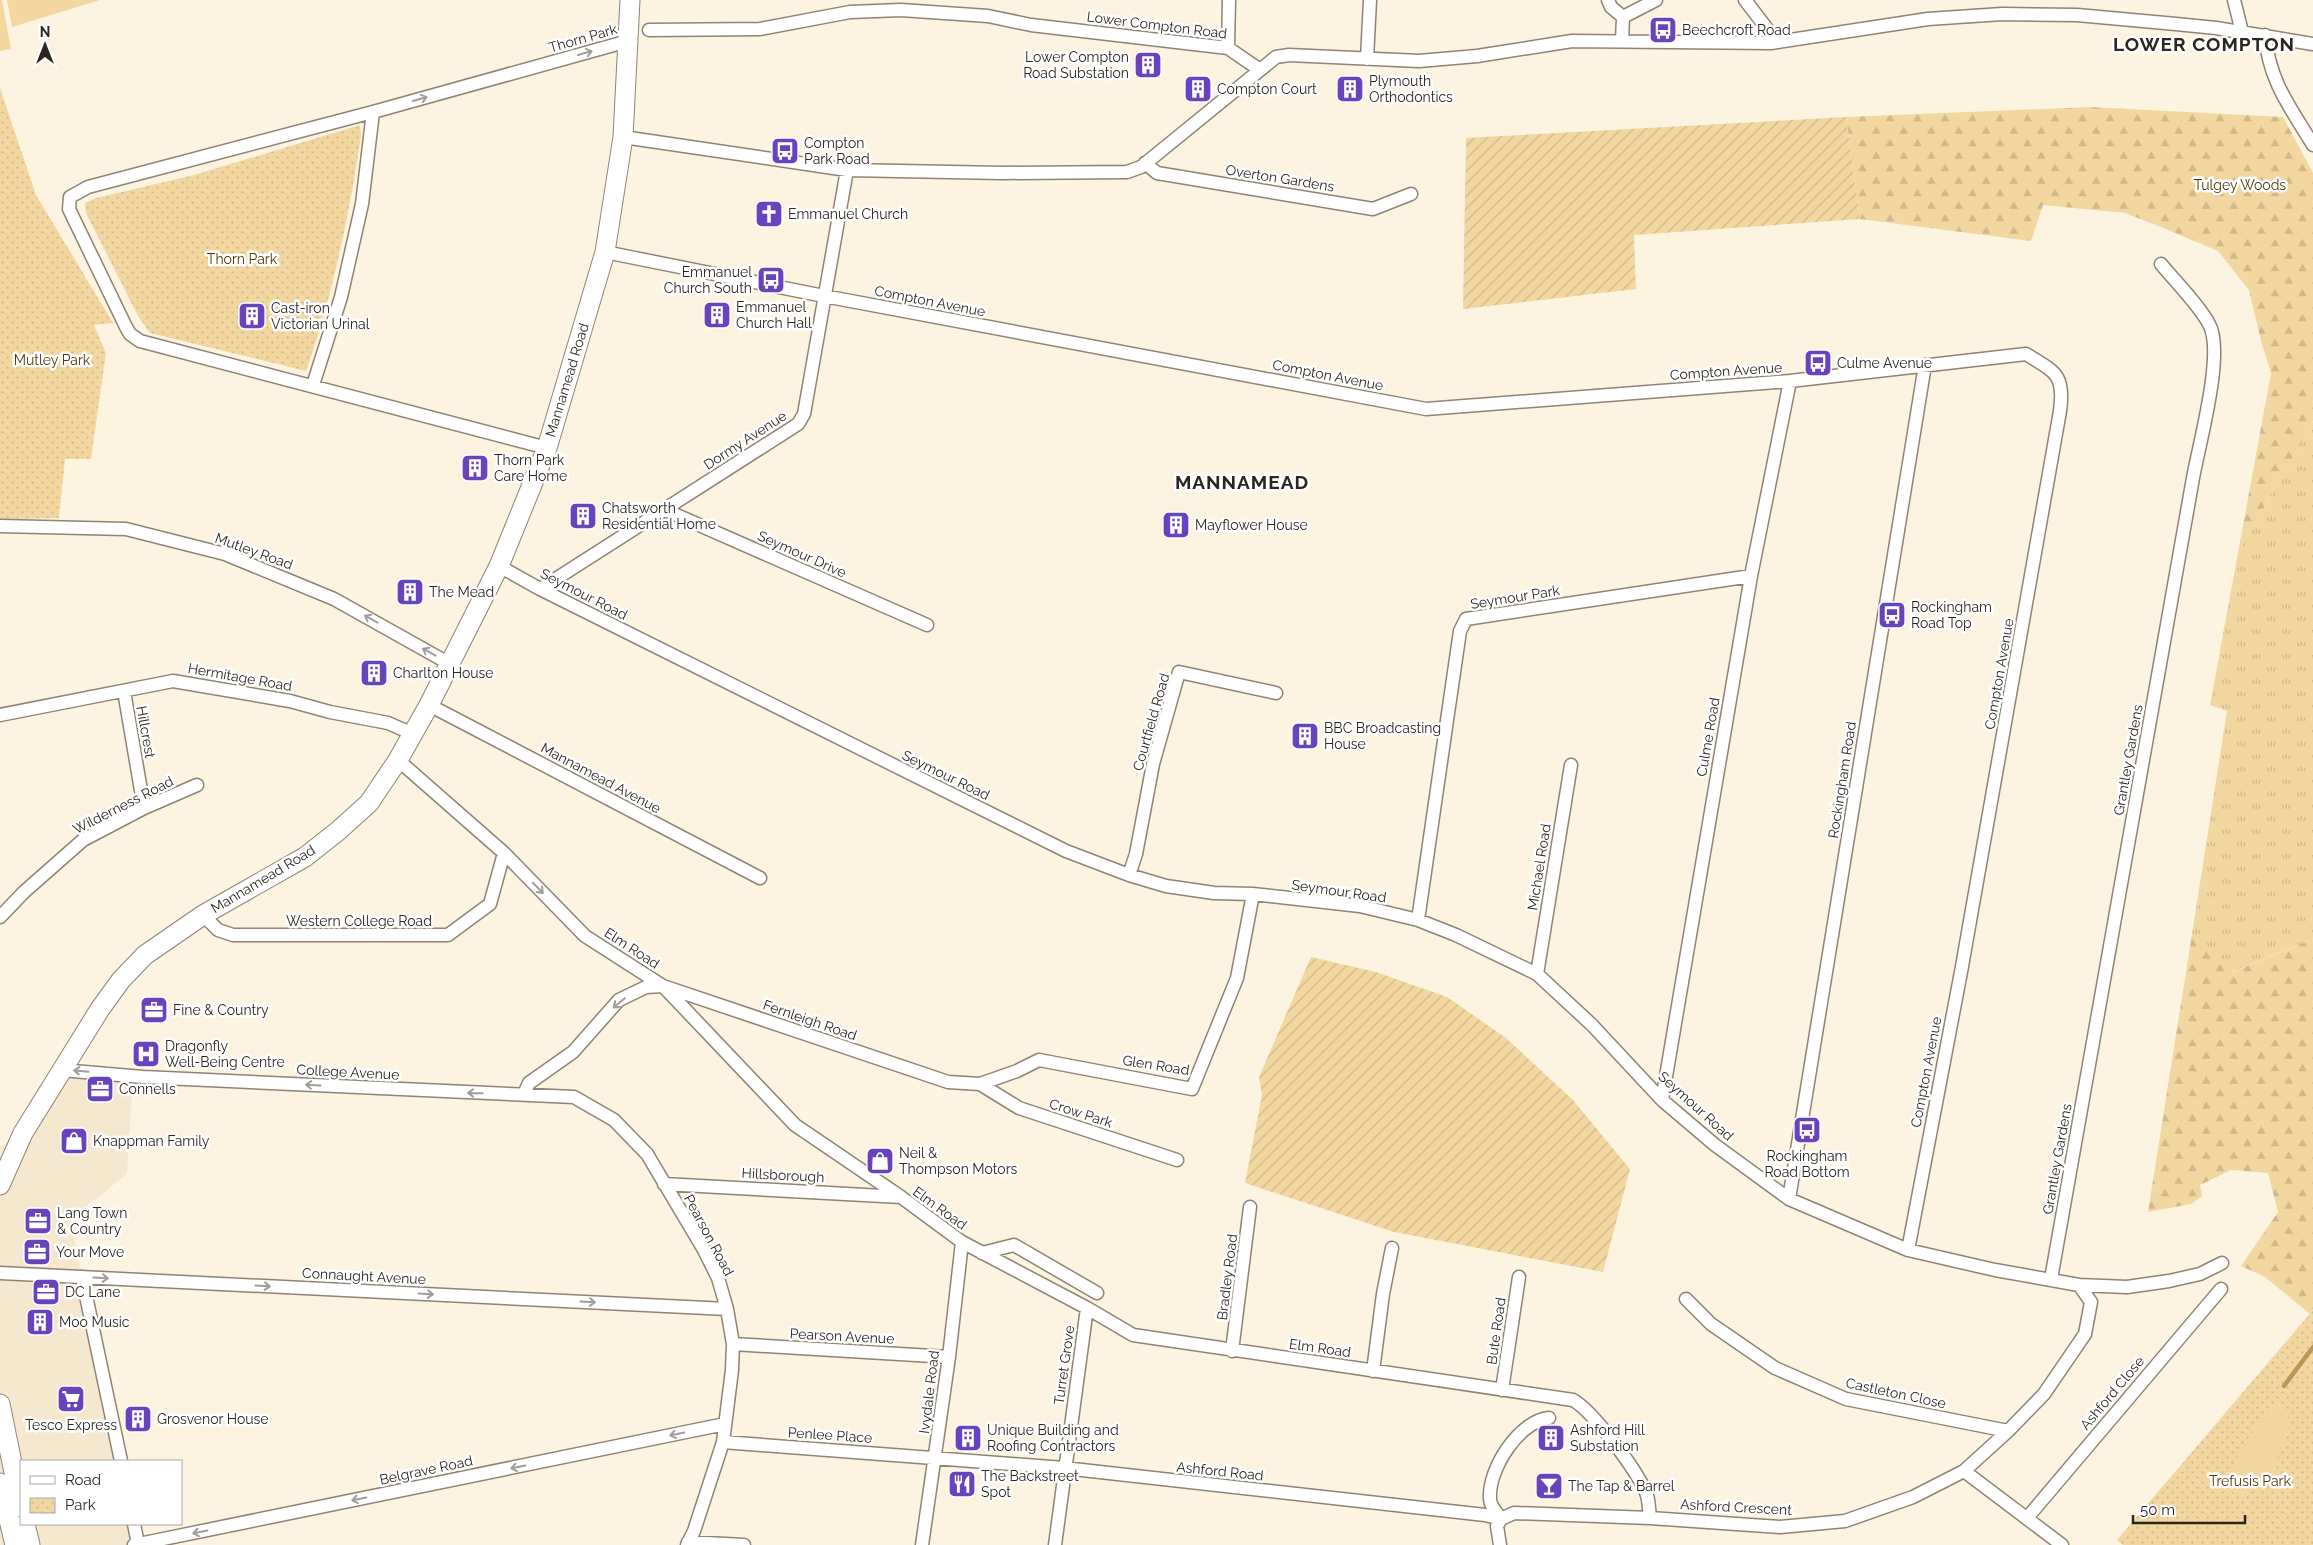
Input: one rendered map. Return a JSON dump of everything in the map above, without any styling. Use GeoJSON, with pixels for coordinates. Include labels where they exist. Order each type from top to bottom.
{"type":"FeatureCollection","features":[{"type":"Feature","properties":{"kind":"main road","name":"Mannamead Road"},"geometry":{"type":"LineString","coordinates":[[0,1185],[22,1133],[121,980],[145,955],[203,915],[305,857],[338,831],[368,803],[398,760],[413,734],[499,566],[547,448],[605,252],[623,137],[630,0]]}},
{"type":"Feature","properties":{"kind":"main road","name":"Mannamead Road"},"geometry":{"type":"LineString","coordinates":[[0,1146],[22,1133]]}},
{"type":"Feature","properties":{"kind":"main road"},"geometry":{"type":"LineString","coordinates":[[0,1404],[20,1502]]}},
{"type":"Feature","properties":{"kind":"main road"},"geometry":{"type":"LineString","coordinates":[[0,1483],[15,1545]]}},
{"type":"Feature","properties":{"kind":"main road"},"geometry":{"type":"LineString","coordinates":[[25,1525],[30,1545]]}},
{"type":"Feature","properties":{"kind":"street"},"geometry":{"type":"LineString","coordinates":[[1228,48],[1229,0]]}},
{"type":"Feature","properties":{"kind":"street"},"geometry":{"type":"LineString","coordinates":[[1367,59],[1370,0]]}},
{"type":"Feature","properties":{"kind":"street"},"geometry":{"type":"LineString","coordinates":[[1608,0],[1611,7],[1623,17]]}},
{"type":"Feature","properties":{"kind":"street"},"geometry":{"type":"LineString","coordinates":[[1623,17],[1656,0]]}},
{"type":"Feature","properties":{"kind":"street"},"geometry":{"type":"LineString","coordinates":[[1745,0],[1768,30],[1771,43]]}},
{"type":"Feature","properties":{"kind":"street"},"geometry":{"type":"LineString","coordinates":[[2234,0],[2242,32]]}},
{"type":"Feature","properties":{"kind":"street","name":"Lower Compton Road"},"geometry":{"type":"LineString","coordinates":[[649,30],[760,28],[850,12],[901,10],[988,16],[1031,25],[1228,48],[1260,70]]}},
{"type":"Feature","properties":{"kind":"street"},"geometry":{"type":"LineString","coordinates":[[623,137],[847,170],[1002,173],[1127,172],[1146,164],[1276,57],[1289,55],[1419,61],[1477,56],[1572,41],[1771,43],[1928,19],[2002,14],[2077,15],[2242,32],[2313,44]]}},
{"type":"Feature","properties":{"kind":"street"},"geometry":{"type":"LineString","coordinates":[[1622,41],[1623,17]]}},
{"type":"Feature","properties":{"kind":"street"},"geometry":{"type":"LineString","coordinates":[[2265,35],[2272,73],[2282,95],[2313,144]]}},
{"type":"Feature","properties":{"kind":"street","name":"Thorn Park"},"geometry":{"type":"LineString","coordinates":[[547,448],[140,341],[130,334],[69,209],[70,197],[88,187],[373,112],[628,41]]}},
{"type":"Feature","properties":{"kind":"street"},"geometry":{"type":"LineString","coordinates":[[313,385],[342,297],[362,204],[373,112]]}},
{"type":"Feature","properties":{"kind":"street","name":"Overton Gardens"},"geometry":{"type":"LineString","coordinates":[[1146,164],[1157,173],[1373,209],[1411,194]]}},
{"type":"Feature","properties":{"kind":"street","name":"Dormy Avenue"},"geometry":{"type":"LineString","coordinates":[[540,589],[798,424],[804,414],[847,170]]}},
{"type":"Feature","properties":{"kind":"street","name":"Compton Avenue"},"geometry":{"type":"LineString","coordinates":[[605,252],[824,296],[1426,409],[1790,381],[2026,354],[2055,372],[2063,392],[1961,972],[1908,1250]]}},
{"type":"Feature","properties":{"kind":"street","name":"Grantley Gardens"},"geometry":{"type":"LineString","coordinates":[[2051,1279],[2215,362],[2215,338],[2209,323],[2161,264]]}},
{"type":"Feature","properties":{"kind":"street","name":"Rockingham Road"},"geometry":{"type":"LineString","coordinates":[[1789,1199],[1926,365]]}},
{"type":"Feature","properties":{"kind":"street","name":"Culme Road"},"geometry":{"type":"LineString","coordinates":[[1662,1100],[1750,576],[1790,381]]}},
{"type":"Feature","properties":{"kind":"street","name":"Seymour Drive"},"geometry":{"type":"LineString","coordinates":[[665,510],[926,625]]}},
{"type":"Feature","properties":{"kind":"street","name":"Mutley Road"},"geometry":{"type":"LineString","coordinates":[[0,526],[126,529],[224,554],[334,599],[450,664]]}},
{"type":"Feature","properties":{"kind":"street","name":"Seymour Road"},"geometry":{"type":"LineString","coordinates":[[499,566],[540,589],[1066,851],[1129,875],[1166,886],[1214,893],[1253,894],[1360,906],[1418,920],[1456,935],[1537,974],[1592,1026],[1662,1100],[1714,1145],[1789,1199],[1908,1250],[1995,1270],[2079,1285],[2127,1287],[2200,1274],[2222,1263]]}},
{"type":"Feature","properties":{"kind":"street","name":"Seymour Park"},"geometry":{"type":"LineString","coordinates":[[1418,920],[1460,631],[1466,619],[1750,576]]}},
{"type":"Feature","properties":{"kind":"street","name":"Courtfield Road"},"geometry":{"type":"LineString","coordinates":[[1129,875],[1136,854],[1153,764],[1179,672],[1276,693]]}},
{"type":"Feature","properties":{"kind":"street","name":"Hermitage Road"},"geometry":{"type":"LineString","coordinates":[[0,715],[173,681],[290,701],[330,712],[388,723],[413,734]]}},
{"type":"Feature","properties":{"kind":"street","name":"Hillcrest"},"geometry":{"type":"LineString","coordinates":[[124,691],[144,808]]}},
{"type":"Feature","properties":{"kind":"street","name":"Mannamead Avenue"},"geometry":{"type":"LineString","coordinates":[[428,705],[760,878]]}},
{"type":"Feature","properties":{"kind":"street","name":"Elm Road"},"geometry":{"type":"LineString","coordinates":[[398,760],[504,853],[585,936],[663,986],[795,1125],[901,1197],[962,1242],[1087,1308],[1133,1335],[1573,1400],[1585,1408],[1622,1455],[1643,1486],[1648,1497],[1650,1518]]}},
{"type":"Feature","properties":{"kind":"street","name":"Michael Road"},"geometry":{"type":"LineString","coordinates":[[1537,974],[1571,765]]}},
{"type":"Feature","properties":{"kind":"street","name":"Wilderness Road"},"geometry":{"type":"LineString","coordinates":[[0,917],[24,892],[83,840],[144,808],[197,785]]}},
{"type":"Feature","properties":{"kind":"street","name":"Western College Road"},"geometry":{"type":"LineString","coordinates":[[203,915],[218,930],[233,935],[448,935],[490,904],[504,853]]}},
{"type":"Feature","properties":{"kind":"street","name":"Glen Road"},"geometry":{"type":"LineString","coordinates":[[948,1082],[980,1084],[1017,1071],[1039,1060],[1192,1088],[1237,978],[1253,894]]}},
{"type":"Feature","properties":{"kind":"street"},"geometry":{"type":"LineString","coordinates":[[524,1094],[529,1082],[573,1052],[619,1000],[646,987],[663,986]]}},
{"type":"Feature","properties":{"kind":"street","name":"Fernleigh Road"},"geometry":{"type":"LineString","coordinates":[[663,986],[948,1082]]}},
{"type":"Feature","properties":{"kind":"street","name":"College Avenue"},"geometry":{"type":"LineString","coordinates":[[61,1070],[143,1077],[574,1097]]}},
{"type":"Feature","properties":{"kind":"street","name":"Crow Park"},"geometry":{"type":"LineString","coordinates":[[980,1084],[1019,1108],[1178,1160]]}},
{"type":"Feature","properties":{"kind":"street","name":"Pearson Road"},"geometry":{"type":"LineString","coordinates":[[574,1097],[614,1120],[647,1154],[708,1257],[718,1278],[727,1309],[733,1344],[725,1424],[722,1442],[694,1531],[688,1544]]}},
{"type":"Feature","properties":{"kind":"street","name":"Hillsborough"},"geometry":{"type":"LineString","coordinates":[[664,1184],[901,1197]]}},
{"type":"Feature","properties":{"kind":"street","name":"Bradley Road"},"geometry":{"type":"LineString","coordinates":[[1232,1351],[1250,1207]]}},
{"type":"Feature","properties":{"kind":"street","name":"Ivydale Road"},"geometry":{"type":"LineString","coordinates":[[922,1545],[936,1457],[962,1242]]}},
{"type":"Feature","properties":{"kind":"street"},"geometry":{"type":"LineString","coordinates":[[982,1253],[1014,1246],[1096,1293]]}},
{"type":"Feature","properties":{"kind":"street"},"geometry":{"type":"LineString","coordinates":[[1373,1371],[1383,1294],[1392,1248]]}},
{"type":"Feature","properties":{"kind":"street","name":"Connaught Avenue"},"geometry":{"type":"LineString","coordinates":[[0,1273],[727,1309]]}},
{"type":"Feature","properties":{"kind":"street"},"geometry":{"type":"LineString","coordinates":[[82,1276],[121,1460]]}},
{"type":"Feature","properties":{"kind":"street","name":"Bute Road"},"geometry":{"type":"LineString","coordinates":[[1502,1390],[1519,1276]]}},
{"type":"Feature","properties":{"kind":"street","name":"Ashford Crescent"},"geometry":{"type":"LineString","coordinates":[[1501,1519],[1514,1513],[1650,1518],[1780,1527],[1846,1521],[1913,1497],[1964,1471],[2008,1432],[2044,1394],[2084,1334],[2091,1302],[2079,1285]]}},
{"type":"Feature","properties":{"kind":"street","name":"Ashford Close"},"geometry":{"type":"LineString","coordinates":[[2027,1518],[2221,1289]]}},
{"type":"Feature","properties":{"kind":"street","name":"Castleton Close"},"geometry":{"type":"LineString","coordinates":[[1686,1299],[1711,1324],[1775,1368],[1846,1399],[2008,1432]]}},
{"type":"Feature","properties":{"kind":"street","name":"Turret Grove"},"geometry":{"type":"LineString","coordinates":[[1055,1545],[1087,1308]]}},
{"type":"Feature","properties":{"kind":"street","name":"Pearson Avenue"},"geometry":{"type":"LineString","coordinates":[[733,1344],[949,1357]]}},
{"type":"Feature","properties":{"kind":"street"},"geometry":{"type":"LineString","coordinates":[[1500,1545],[1497,1526],[1501,1519],[1490,1500],[1492,1484],[1504,1453],[1535,1421],[1549,1418]]}},
{"type":"Feature","properties":{"kind":"street","name":"Belgrave Road"},"geometry":{"type":"LineString","coordinates":[[136,1545],[725,1424]]}},
{"type":"Feature","properties":{"kind":"street","name":"Penlee Place"},"geometry":{"type":"LineString","coordinates":[[722,1442],[936,1457]]}},
{"type":"Feature","properties":{"kind":"street","name":"Ashford Road"},"geometry":{"type":"LineString","coordinates":[[936,1457],[1064,1468],[1485,1515],[1501,1519]]}},
{"type":"Feature","properties":{"kind":"street"},"geometry":{"type":"LineString","coordinates":[[1964,1471],[2062,1545]]}},
{"type":"Feature","properties":{"kind":"street"},"geometry":{"type":"LineString","coordinates":[[134,1525],[136,1545]]}},
{"type":"Feature","properties":{"kind":"street"},"geometry":{"type":"LineString","coordinates":[[688,1544],[744,1545]]}},
{"type":"Feature","properties":{"kind":"shaded area"},"geometry":{"type":"Polygon","coordinates":[[[61,1071],[133,1076],[127,1174],[78,1213],[74,1241],[121,1460],[20,1460],[20,1525],[134,1525],[139,1545],[0,1545],[0,1147],[23,1133],[61,1071]]]}},
{"type":"Feature","properties":{"kind":"green space"},"geometry":{"type":"Polygon","coordinates":[[[0,0],[2,0],[11,49],[0,51],[0,0]]]}},
{"type":"Feature","properties":{"kind":"green space"},"geometry":{"type":"Polygon","coordinates":[[[7,0],[100,0],[12,27],[7,0]]]}},
{"type":"Feature","properties":{"kind":"green space","name":"Mutley Park"},"geometry":{"type":"Polygon","coordinates":[[[0,88],[36,195],[113,323],[94,325],[106,353],[91,459],[65,459],[59,518],[0,519],[0,88]]]}},
{"type":"Feature","properties":{"kind":"green space","name":"Tulgey Woods"},"geometry":{"type":"Polygon","coordinates":[[[2090,107],[2283,117],[2313,173],[2313,421],[2238,553],[2271,373],[2249,290],[2218,251],[2125,213],[2043,205],[2031,241],[1860,219],[1846,117],[2090,107]]]}},
{"type":"Feature","properties":{"kind":"green space"},"geometry":{"type":"Polygon","coordinates":[[[1846,117],[1860,219],[1634,235],[1636,289],[1463,309],[1466,138],[1846,117]]]}},
{"type":"Feature","properties":{"kind":"green space","name":"Thorn Park"},"geometry":{"type":"Polygon","coordinates":[[[360,125],[361,136],[339,255],[316,342],[306,371],[150,333],[138,316],[86,213],[85,203],[96,198],[194,175],[360,125]]]}},
{"type":"Feature","properties":{"kind":"green space"},"geometry":{"type":"Polygon","coordinates":[[[2313,421],[2313,939],[2231,972],[2192,934],[2227,711],[2210,705],[2238,553],[2313,421]]]}},
{"type":"Feature","properties":{"kind":"green space"},"geometry":{"type":"Polygon","coordinates":[[[2192,934],[2232,972],[2313,939],[2313,1310],[2310,1314],[2265,1277],[2241,1266],[2278,1212],[2268,1173],[2231,1170],[2200,1185],[2202,1196],[2191,1204],[2148,1212],[2192,934]]]}},
{"type":"Feature","properties":{"kind":"green space"},"geometry":{"type":"Polygon","coordinates":[[[1311,957],[1376,972],[1447,997],[1506,1038],[1573,1100],[1630,1169],[1603,1272],[1394,1232],[1245,1183],[1262,1095],[1259,1077],[1311,957]]]}},
{"type":"Feature","properties":{"kind":"green space","name":"Trefusis Park"},"geometry":{"type":"Polygon","coordinates":[[[2313,1310],[2313,1545],[2123,1545],[2117,1540],[2313,1310]]]}},
{"type":"Feature","properties":{"kind":"green space"},"geometry":{"type":"Polygon","coordinates":[[[2280,1404],[2285,1410],[2289,1424],[2276,1461],[2275,1475],[2256,1490],[2250,1488],[2245,1494],[2235,1495],[2227,1485],[2234,1465],[2255,1428],[2272,1409],[2280,1404]]]}},
{"type":"Feature","properties":{"kind":"waterway"},"geometry":{"type":"LineString","coordinates":[[2284,1386],[2313,1347]]}},
{"type":"Feature","properties":{"kind":"place","name":"Beechcroft Road"},"geometry":{"type":"Point","coordinates":[1663,30]}},
{"type":"Feature","properties":{"kind":"place","name":"Lower Compton Road Substation"},"geometry":{"type":"Point","coordinates":[1148,65]}},
{"type":"Feature","properties":{"kind":"place","name":"Compton Court"},"geometry":{"type":"Point","coordinates":[1198,89]}},
{"type":"Feature","properties":{"kind":"place","name":"Plymouth Orthodontics"},"geometry":{"type":"Point","coordinates":[1350,89]}},
{"type":"Feature","properties":{"kind":"place","name":"Compton Park Road"},"geometry":{"type":"Point","coordinates":[785,151]}},
{"type":"Feature","properties":{"kind":"place","name":"Emmanuel Church"},"geometry":{"type":"Point","coordinates":[769,214]}},
{"type":"Feature","properties":{"kind":"place","name":"Emmanuel Church South"},"geometry":{"type":"Point","coordinates":[771,280]}},
{"type":"Feature","properties":{"kind":"place","name":"Emmanuel Church Hall"},"geometry":{"type":"Point","coordinates":[717,315]}},
{"type":"Feature","properties":{"kind":"place","name":"Cast-iron Victorian Urinal"},"geometry":{"type":"Point","coordinates":[252,316]}},
{"type":"Feature","properties":{"kind":"place","name":"Culme Avenue"},"geometry":{"type":"Point","coordinates":[1818,363]}},
{"type":"Feature","properties":{"kind":"place","name":"Thorn Park Care Home"},"geometry":{"type":"Point","coordinates":[475,468]}},
{"type":"Feature","properties":{"kind":"place","name":"Chatsworth Residential Home"},"geometry":{"type":"Point","coordinates":[583,516]}},
{"type":"Feature","properties":{"kind":"place","name":"Mayflower House"},"geometry":{"type":"Point","coordinates":[1176,525]}},
{"type":"Feature","properties":{"kind":"place","name":"The Mead"},"geometry":{"type":"Point","coordinates":[410,592]}},
{"type":"Feature","properties":{"kind":"place","name":"Rockingham Road Top"},"geometry":{"type":"Point","coordinates":[1892,615]}},
{"type":"Feature","properties":{"kind":"place","name":"Charlton House"},"geometry":{"type":"Point","coordinates":[374,673]}},
{"type":"Feature","properties":{"kind":"place","name":"BBC Broadcasting House"},"geometry":{"type":"Point","coordinates":[1305,736]}},
{"type":"Feature","properties":{"kind":"place","name":"Fine & Country"},"geometry":{"type":"Point","coordinates":[154,1010]}},
{"type":"Feature","properties":{"kind":"place","name":"Dragonfly Well-Being Centre"},"geometry":{"type":"Point","coordinates":[146,1054]}},
{"type":"Feature","properties":{"kind":"place","name":"Connells"},"geometry":{"type":"Point","coordinates":[100,1089]}},
{"type":"Feature","properties":{"kind":"place","name":"Rockingham Road Bottom"},"geometry":{"type":"Point","coordinates":[1807,1130]}},
{"type":"Feature","properties":{"kind":"place","name":"Knappman Family"},"geometry":{"type":"Point","coordinates":[74,1141]}},
{"type":"Feature","properties":{"kind":"place","name":"Neil & Thompson Motors"},"geometry":{"type":"Point","coordinates":[880,1161]}},
{"type":"Feature","properties":{"kind":"place","name":"Lang Town & Country"},"geometry":{"type":"Point","coordinates":[38,1221]}},
{"type":"Feature","properties":{"kind":"place","name":"Your Move"},"geometry":{"type":"Point","coordinates":[37,1252]}},
{"type":"Feature","properties":{"kind":"place","name":"DC Lane"},"geometry":{"type":"Point","coordinates":[46,1292]}},
{"type":"Feature","properties":{"kind":"place","name":"Moo Music"},"geometry":{"type":"Point","coordinates":[40,1322]}},
{"type":"Feature","properties":{"kind":"place","name":"Tesco Express"},"geometry":{"type":"Point","coordinates":[71,1399]}},
{"type":"Feature","properties":{"kind":"place","name":"Grosvenor House"},"geometry":{"type":"Point","coordinates":[138,1419]}},
{"type":"Feature","properties":{"kind":"place","name":"Unique Building and Roofing Contractors"},"geometry":{"type":"Point","coordinates":[968,1438]}},
{"type":"Feature","properties":{"kind":"place","name":"Ashford Hill Substation"},"geometry":{"type":"Point","coordinates":[1551,1438]}},
{"type":"Feature","properties":{"kind":"place","name":"The Backstreet Spot"},"geometry":{"type":"Point","coordinates":[962,1484]}},
{"type":"Feature","properties":{"kind":"place","name":"The Tap & Barrel"},"geometry":{"type":"Point","coordinates":[1549,1486]}},
{"type":"Feature","properties":{"kind":"district","name":"LOWER COMPTON"},"geometry":{"type":"Point","coordinates":[2204,44]}},
{"type":"Feature","properties":{"kind":"district","name":"MANNAMEAD"},"geometry":{"type":"Point","coordinates":[1242,482]}}]}
